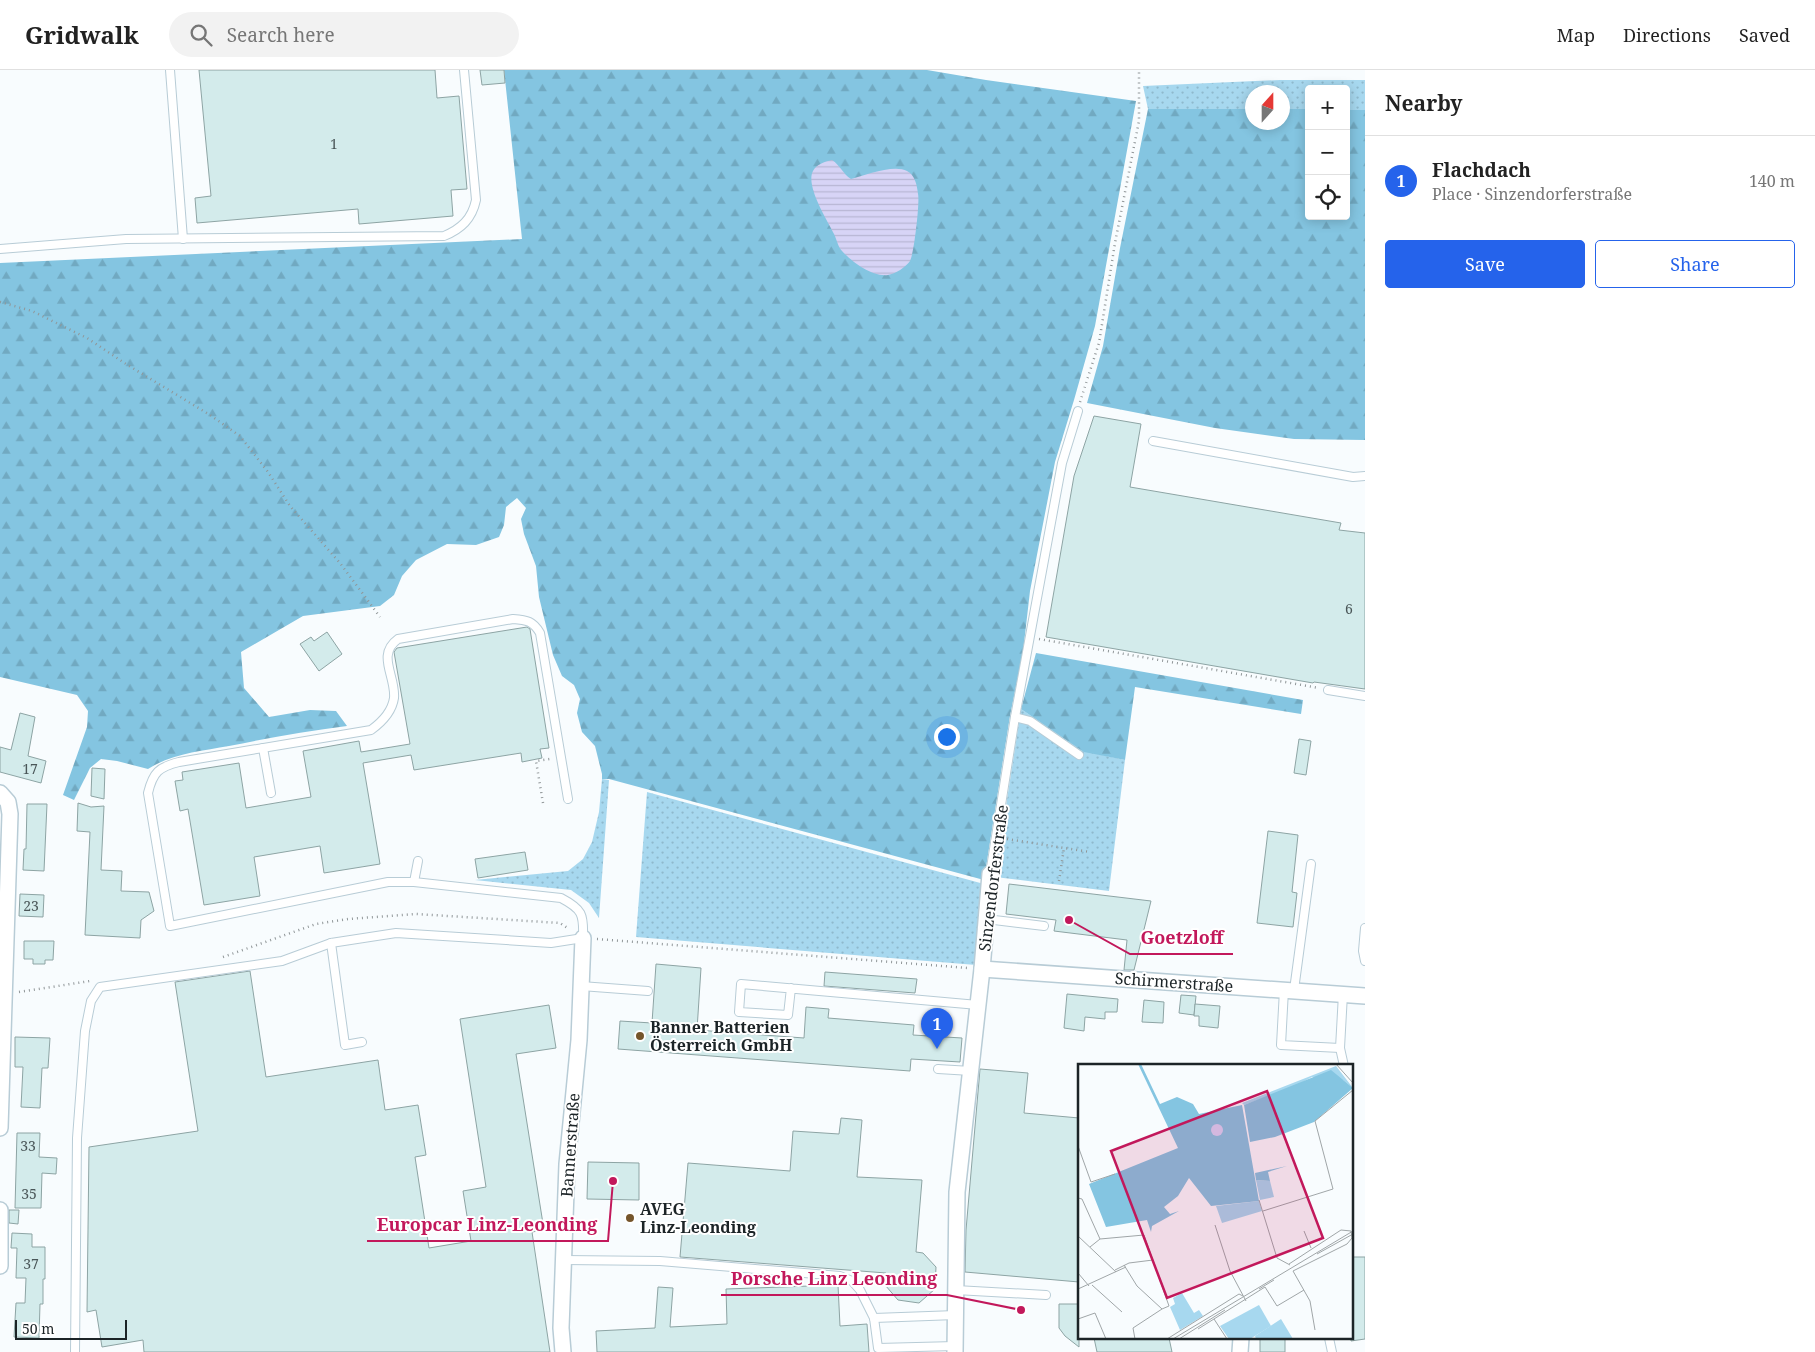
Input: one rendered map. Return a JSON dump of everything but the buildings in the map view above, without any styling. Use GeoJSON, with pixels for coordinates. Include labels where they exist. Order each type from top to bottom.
{"type":"FeatureCollection","features":[{"type":"Feature","properties":{"kind":"street"},"geometry":{"type":"LineString","coordinates":[[0,793],[8,802],[10,814],[2,1018],[0,1128]]}},
{"type":"Feature","properties":{"kind":"street","name":"Sinzendorferstraße"},"geometry":{"type":"LineString","coordinates":[[955,1349],[957,1192],[982,969],[990,874]]}},
{"type":"Feature","properties":{"kind":"street","name":"Bannerstraße"},"geometry":{"type":"LineString","coordinates":[[563,1352],[561,1328],[567,1164],[579,1040],[583,938]]}},
{"type":"Feature","properties":{"kind":"street","name":"Schirmerstraße"},"geometry":{"type":"LineString","coordinates":[[982,969],[1365,996]]}},
{"type":"Feature","properties":{"kind":"street"},"geometry":{"type":"LineString","coordinates":[[0,1210],[0,1266]]}},
{"type":"Feature","properties":{"kind":"lane"},"geometry":{"type":"LineString","coordinates":[[170,70],[183,239]]}},
{"type":"Feature","properties":{"kind":"lane"},"geometry":{"type":"LineString","coordinates":[[0,249],[126,239],[444,236],[461,226],[471,215],[476,200],[464,70]]}},
{"type":"Feature","properties":{"kind":"lane","name":"Sinzendorferstraße"},"geometry":{"type":"LineString","coordinates":[[990,874],[1015,717],[1062,463],[1078,411]]}},
{"type":"Feature","properties":{"kind":"lane"},"geometry":{"type":"LineString","coordinates":[[1153,441],[1353,477],[1365,476]]}},
{"type":"Feature","properties":{"kind":"lane"},"geometry":{"type":"LineString","coordinates":[[75,1352],[78,1138],[83,1050],[91,1001],[100,987],[282,961],[331,943],[396,934],[551,943],[583,938],[583,920],[580,911],[572,904],[560,898],[414,882],[388,882],[170,926],[148,793],[155,774],[163,766],[179,762],[371,730],[382,722],[390,709],[394,697],[388,651],[391,644],[398,639],[514,619],[534,623],[540,633],[568,799]]}},
{"type":"Feature","properties":{"kind":"lane"},"geometry":{"type":"LineString","coordinates":[[1328,690],[1365,696]]}},
{"type":"Feature","properties":{"kind":"lane"},"geometry":{"type":"LineString","coordinates":[[1015,717],[1030,721],[1079,755]]}},
{"type":"Feature","properties":{"kind":"lane"},"geometry":{"type":"LineString","coordinates":[[263,748],[271,793]]}},
{"type":"Feature","properties":{"kind":"lane"},"geometry":{"type":"LineString","coordinates":[[414,882],[418,861]]}},
{"type":"Feature","properties":{"kind":"lane"},"geometry":{"type":"LineString","coordinates":[[1311,864],[1281,1045],[1340,1048]]}},
{"type":"Feature","properties":{"kind":"lane"},"geometry":{"type":"LineString","coordinates":[[986,919],[1044,926]]}},
{"type":"Feature","properties":{"kind":"lane"},"geometry":{"type":"LineString","coordinates":[[1365,928],[1363,951],[1365,961]]}},
{"type":"Feature","properties":{"kind":"lane"},"geometry":{"type":"LineString","coordinates":[[331,943],[345,1045],[362,1042]]}},
{"type":"Feature","properties":{"kind":"lane"},"geometry":{"type":"LineString","coordinates":[[790,988],[788,1015],[739,1012],[741,984],[790,988],[978,1005]]}},
{"type":"Feature","properties":{"kind":"lane"},"geometry":{"type":"LineString","coordinates":[[581,986],[648,991]]}},
{"type":"Feature","properties":{"kind":"lane"},"geometry":{"type":"LineString","coordinates":[[1343,994],[1340,1048],[1344,1064]]}},
{"type":"Feature","properties":{"kind":"lane"},"geometry":{"type":"LineString","coordinates":[[938,1069],[971,1071]]}},
{"type":"Feature","properties":{"kind":"lane"},"geometry":{"type":"LineString","coordinates":[[564,1260],[660,1261],[840,1276],[852,1281],[860,1290],[874,1318],[878,1348],[955,1349]]}},
{"type":"Feature","properties":{"kind":"lane"},"geometry":{"type":"LineString","coordinates":[[956,1290],[1046,1294]]}},
{"type":"Feature","properties":{"kind":"lane"},"geometry":{"type":"LineString","coordinates":[[874,1318],[956,1314]]}},
{"type":"Feature","properties":{"kind":"path"},"geometry":{"type":"LineString","coordinates":[[1078,411],[1099,343],[1115,243],[1139,121],[1139,70]]}},
{"type":"Feature","properties":{"kind":"path"},"geometry":{"type":"LineString","coordinates":[[0,302],[32,311],[87,338],[210,415],[240,436],[268,472],[290,506],[340,562],[380,617]]}},
{"type":"Feature","properties":{"kind":"path"},"geometry":{"type":"LineString","coordinates":[[1030,638],[1328,690]]}},
{"type":"Feature","properties":{"kind":"path"},"geometry":{"type":"LineString","coordinates":[[543,804],[536,762],[561,757]]}},
{"type":"Feature","properties":{"kind":"path"},"geometry":{"type":"LineString","coordinates":[[996,837],[1090,852]]}},
{"type":"Feature","properties":{"kind":"path"},"geometry":{"type":"LineString","coordinates":[[1058,881],[1064,848]]}},
{"type":"Feature","properties":{"kind":"path"},"geometry":{"type":"LineString","coordinates":[[583,938],[982,969]]}},
{"type":"Feature","properties":{"kind":"shaded area"},"geometry":{"type":"Polygon","coordinates":[[[1280,80],[1365,80],[1365,110],[1350,110],[1350,85],[1305,85],[1305,109],[1290,109],[1290,85],[1245,85],[1245,109],[1148,109],[1143,86],[1280,80]]]}},
{"type":"Feature","properties":{"kind":"shaded area"},"geometry":{"type":"Polygon","coordinates":[[[832,160],[851,179],[879,171],[895,169],[907,171],[914,178],[918,199],[915,239],[910,261],[900,270],[888,275],[875,274],[857,264],[841,249],[818,203],[811,177],[817,167],[832,160]]]}},
{"type":"Feature","properties":{"kind":"shaded area"},"geometry":{"type":"Polygon","coordinates":[[[1021,709],[1084,751],[1125,760],[1109,891],[995,877],[1021,709]]]}},
{"type":"Feature","properties":{"kind":"shaded area"},"geometry":{"type":"Polygon","coordinates":[[[602,779],[609,780],[599,918],[589,903],[571,890],[475,880],[568,871],[583,859],[592,842],[599,812],[602,779]]]}},
{"type":"Feature","properties":{"kind":"shaded area"},"geometry":{"type":"Polygon","coordinates":[[[647,792],[984,884],[976,965],[636,937],[647,792]]]}},
{"type":"Feature","properties":{"kind":"green space"},"geometry":{"type":"Polygon","coordinates":[[[504,70],[927,70],[1136,101],[1095,326],[1055,462],[1030,591],[1023,652],[1010,716],[984,880],[609,779],[602,779],[595,746],[582,732],[577,713],[580,699],[574,685],[562,676],[553,655],[539,597],[536,566],[524,534],[521,519],[526,508],[517,498],[506,507],[504,525],[499,537],[476,545],[447,544],[416,560],[402,576],[394,595],[380,606],[303,616],[241,652],[244,688],[269,717],[310,710],[336,711],[347,726],[187,754],[166,760],[148,769],[101,759],[90,768],[74,800],[63,795],[87,727],[88,711],[77,695],[0,677],[0,263],[522,239],[504,70]]]}},
{"type":"Feature","properties":{"kind":"green space"},"geometry":{"type":"Polygon","coordinates":[[[1148,109],[1245,109],[1245,130],[1290,130],[1290,109],[1305,109],[1305,220],[1350,220],[1350,110],[1365,110],[1365,440],[1294,439],[1215,428],[1087,403],[1103,346],[1120,248],[1148,109]]]}},
{"type":"Feature","properties":{"kind":"green space"},"geometry":{"type":"Polygon","coordinates":[[[1036,653],[1303,700],[1301,714],[1135,687],[1125,760],[1084,752],[1021,709],[1036,653]]]}},
{"type":"Feature","properties":{"kind":"place","name":"Goetzloff"},"geometry":{"type":"Point","coordinates":[1069,920]}},
{"type":"Feature","properties":{"kind":"place","name":"Banner Batterien Österreich GmbH"},"geometry":{"type":"Point","coordinates":[640,1036]}},
{"type":"Feature","properties":{"kind":"place","name":"Flachdach"},"geometry":{"type":"Point","coordinates":[937,1049]}},
{"type":"Feature","properties":{"kind":"place","name":"Europcar Linz-Leonding"},"geometry":{"type":"Point","coordinates":[613,1181]}},
{"type":"Feature","properties":{"kind":"place","name":"AVEG Linz-Leonding"},"geometry":{"type":"Point","coordinates":[630,1218]}},
{"type":"Feature","properties":{"kind":"place","name":"Porsche Linz Leonding"},"geometry":{"type":"Point","coordinates":[1021,1310]}}]}
